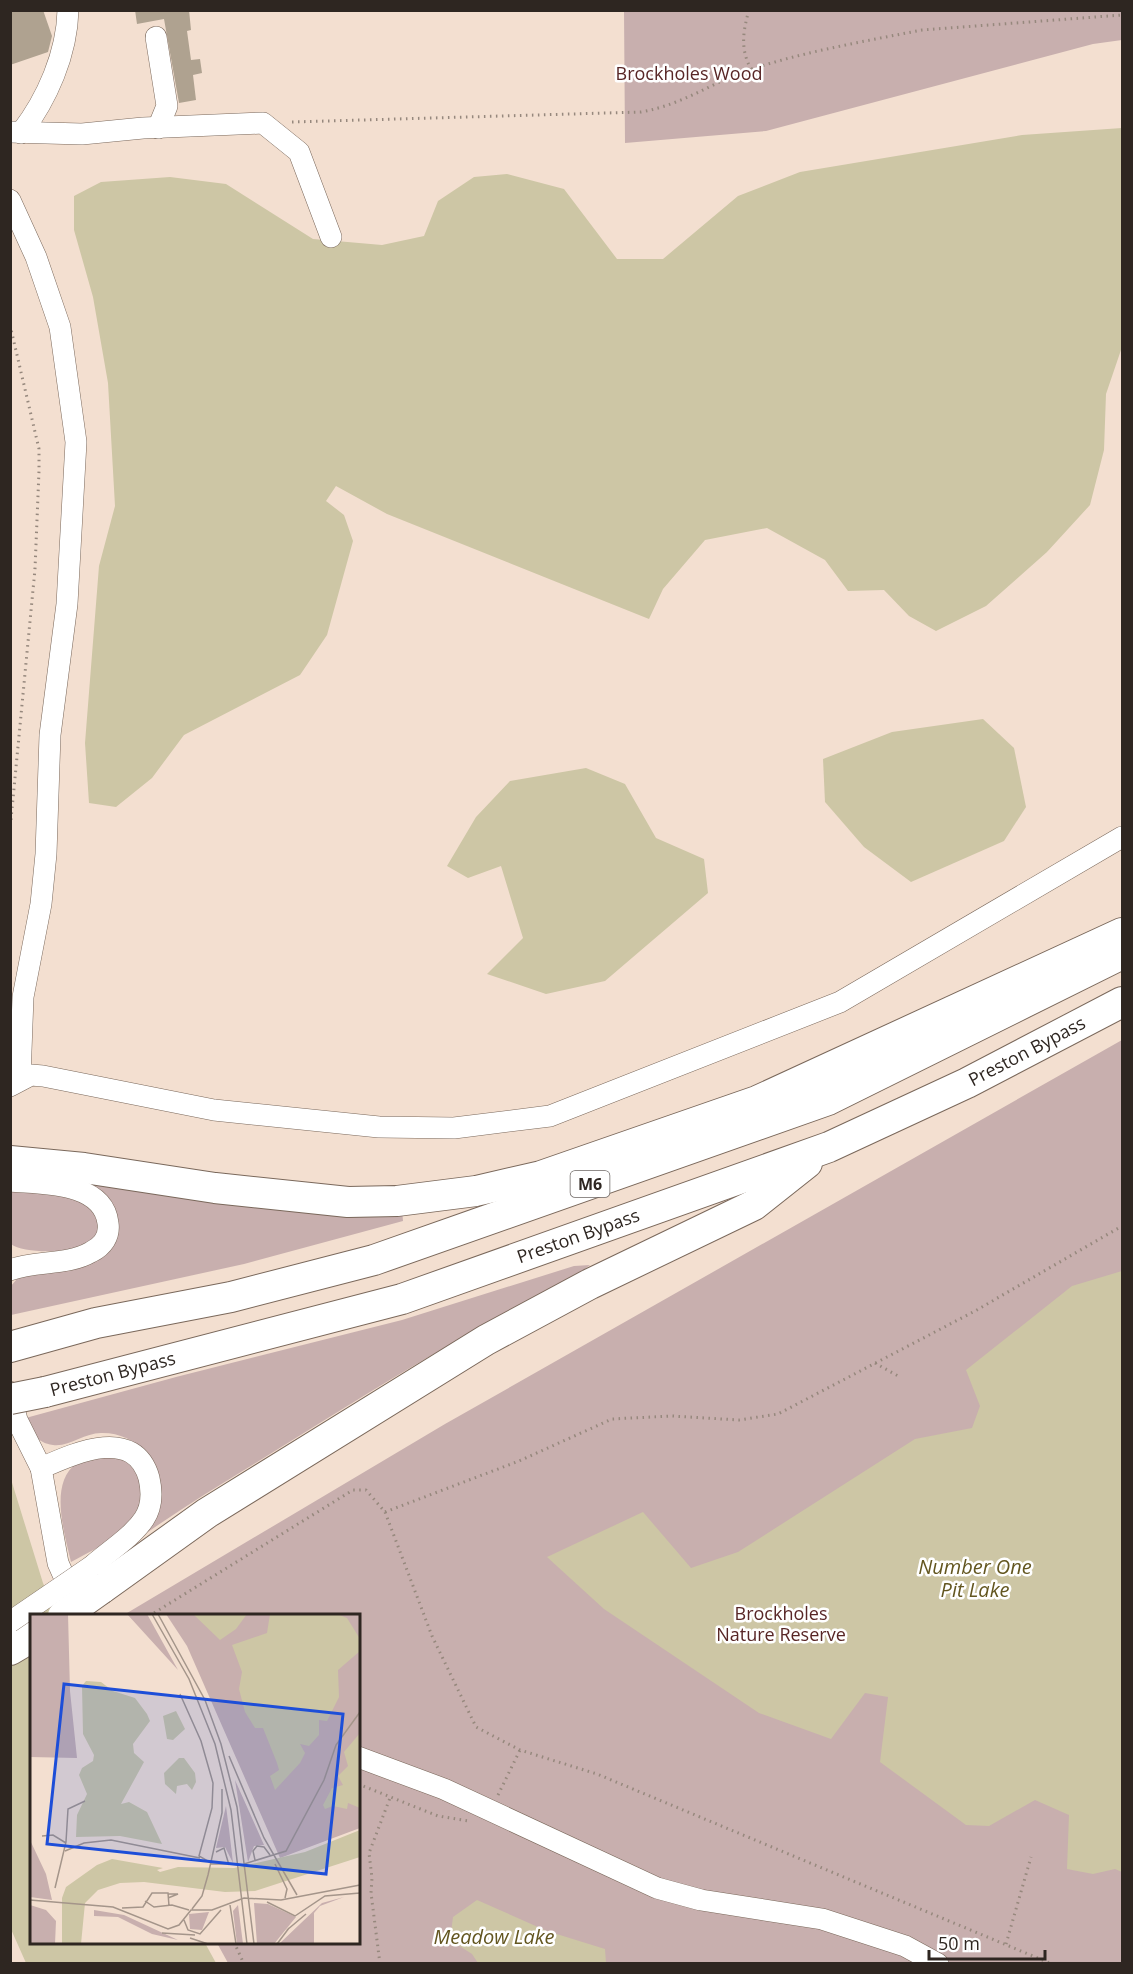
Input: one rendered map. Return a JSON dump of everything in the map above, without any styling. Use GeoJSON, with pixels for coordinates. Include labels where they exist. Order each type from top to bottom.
{"type":"FeatureCollection","features":[{"type":"Feature","properties":{"kind":"highway"},"geometry":{"type":"LineString","coordinates":[[28,1169],[328,1200],[397,1201],[476,1191],[541,1176],[758,1101],[1122,933]]}},
{"type":"Feature","properties":{"kind":"highway","name":"M6"},"geometry":{"type":"LineString","coordinates":[[21,1345],[96,1323],[231,1297],[374,1260],[828,1100],[1122,954]]}},
{"type":"Feature","properties":{"kind":"highway","name":"Preston Bypass"},"geometry":{"type":"LineString","coordinates":[[10,1399],[45,1392],[402,1299],[829,1146],[967,1083],[1122,1002]]}},
{"type":"Feature","properties":{"kind":"highway"},"geometry":{"type":"LineString","coordinates":[[65,1614],[97,1578],[207,1514],[486,1340],[590,1284],[754,1205],[829,1146]]}},
{"type":"Feature","properties":{"kind":"highway"},"geometry":{"type":"LineString","coordinates":[[10,1650],[30,1638]]}},
{"type":"Feature","properties":{"kind":"lane"},"geometry":{"type":"LineString","coordinates":[[16,133],[40,108],[67,37],[68,10]]}},
{"type":"Feature","properties":{"kind":"lane"},"geometry":{"type":"LineString","coordinates":[[156,37],[166,106],[158,128]]}},
{"type":"Feature","properties":{"kind":"lane"},"geometry":{"type":"LineString","coordinates":[[16,133],[82,134],[263,123],[299,152],[319,211],[331,237]]}},
{"type":"Feature","properties":{"kind":"lane"},"geometry":{"type":"LineString","coordinates":[[10,200],[36,257],[60,327],[76,442],[67,604],[50,735],[46,854],[41,904],[23,997],[15,1082],[31,1075],[43,1076],[214,1110],[379,1127],[454,1128],[550,1116],[840,1002],[1122,837]]}},
{"type":"Feature","properties":{"kind":"lane"},"geometry":{"type":"LineString","coordinates":[[10,1181],[28,1169],[83,1191],[103,1209],[108,1219],[108,1235],[89,1254],[65,1261],[22,1266],[10,1270]]}},
{"type":"Feature","properties":{"kind":"lane"},"geometry":{"type":"LineString","coordinates":[[10,1392],[17,1420],[41,1468],[58,1563],[81,1614]]}},
{"type":"Feature","properties":{"kind":"lane"},"geometry":{"type":"LineString","coordinates":[[10,1622],[97,1578],[144,1518],[150,1500],[146,1470],[127,1452],[107,1446],[77,1452],[41,1468]]}},
{"type":"Feature","properties":{"kind":"lane"},"geometry":{"type":"LineString","coordinates":[[360,1758],[444,1789],[657,1888],[701,1900],[822,1919],[905,1946],[938,1964]]}},
{"type":"Feature","properties":{"kind":"path"},"geometry":{"type":"LineString","coordinates":[[749,10],[743,30],[745,58],[751,70]]}},
{"type":"Feature","properties":{"kind":"path"},"geometry":{"type":"LineString","coordinates":[[263,123],[641,112],[665,108],[692,98],[751,70],[922,30],[1122,15]]}},
{"type":"Feature","properties":{"kind":"path"},"geometry":{"type":"LineString","coordinates":[[10,325],[39,449],[35,569],[10,830]]}},
{"type":"Feature","properties":{"kind":"path"},"geometry":{"type":"LineString","coordinates":[[385,1512],[519,1461],[612,1419],[672,1416],[739,1420],[778,1414],[975,1311],[1122,1226]]}},
{"type":"Feature","properties":{"kind":"path"},"geometry":{"type":"LineString","coordinates":[[875,1363],[898,1376]]}},
{"type":"Feature","properties":{"kind":"path"},"geometry":{"type":"LineString","coordinates":[[152,1614],[353,1490],[366,1490],[385,1512],[432,1636],[476,1727],[520,1750],[597,1774],[1052,1964]]}},
{"type":"Feature","properties":{"kind":"path"},"geometry":{"type":"LineString","coordinates":[[380,1964],[371,1893],[369,1853],[390,1798]]}},
{"type":"Feature","properties":{"kind":"path"},"geometry":{"type":"LineString","coordinates":[[1006,1944],[1031,1857]]}},
{"type":"Feature","properties":{"kind":"path"},"geometry":{"type":"LineString","coordinates":[[235,1944],[244,1964]]}},
{"type":"Feature","properties":{"kind":"green space","name":"Brockholes Wood"},"geometry":{"type":"Polygon","coordinates":[[[624,11],[1122,11],[1122,40],[1093,44],[766,131],[625,143],[624,11]]]}},
{"type":"Feature","properties":{"kind":"green space","name":"Brockholes Nature Reserve"},"geometry":{"type":"Polygon","coordinates":[[[1122,1040],[1122,1963],[228,1963],[218,1944],[360,1944],[360,1614],[125,1614],[445,1424],[1122,1040]]]}},
{"type":"Feature","properties":{"kind":"green space"},"geometry":{"type":"Polygon","coordinates":[[[81,1180],[402,1210],[403,1221],[244,1264],[11,1315],[10,1287],[17,1279],[117,1231],[113,1205],[109,1199],[97,1188],[81,1180]]]}},
{"type":"Feature","properties":{"kind":"green space"},"geometry":{"type":"Polygon","coordinates":[[[10,1187],[62,1195],[85,1204],[91,1209],[97,1221],[98,1228],[93,1240],[70,1250],[26,1250],[11,1244],[10,1187]]]}},
{"type":"Feature","properties":{"kind":"green space"},"geometry":{"type":"Polygon","coordinates":[[[590,1265],[577,1275],[468,1334],[397,1376],[145,1534],[153,1523],[161,1501],[158,1475],[146,1453],[126,1438],[114,1434],[101,1433],[65,1444],[47,1444],[34,1436],[22,1419],[176,1377],[402,1320],[574,1266],[590,1265]]]}},
{"type":"Feature","properties":{"kind":"green space"},"geometry":{"type":"Polygon","coordinates":[[[109,1454],[126,1462],[136,1472],[142,1488],[140,1505],[133,1520],[115,1537],[71,1562],[61,1510],[63,1483],[68,1472],[80,1461],[109,1454]]]}},
{"type":"Feature","properties":{"kind":"water"},"geometry":{"type":"Polygon","coordinates":[[[1122,128],[1122,347],[1106,394],[1104,450],[1090,505],[1047,552],[986,606],[936,631],[909,616],[884,590],[848,591],[825,560],[767,528],[705,540],[663,589],[649,619],[387,514],[336,486],[326,501],[344,515],[353,541],[327,635],[300,675],[184,735],[152,778],[116,807],[89,803],[85,743],[99,566],[115,506],[108,383],[93,297],[74,230],[74,196],[101,182],[170,177],[226,184],[313,239],[382,245],[424,236],[438,201],[474,177],[507,174],[564,189],[617,259],[663,259],[738,196],[800,172],[1022,135],[1122,128]]]}},
{"type":"Feature","properties":{"kind":"water"},"geometry":{"type":"Polygon","coordinates":[[[983,719],[1014,748],[1026,807],[1004,841],[911,882],[864,847],[825,802],[823,759],[892,732],[983,719]]]}},
{"type":"Feature","properties":{"kind":"water"},"geometry":{"type":"Polygon","coordinates":[[[586,768],[625,784],[656,838],[704,859],[708,893],[605,981],[546,994],[487,974],[523,938],[501,866],[468,878],[447,866],[476,817],[510,781],[586,768]]]}},
{"type":"Feature","properties":{"kind":"water","name":"Number One Pit Lake"},"geometry":{"type":"Polygon","coordinates":[[[1122,1271],[1122,1872],[1115,1869],[1093,1874],[1067,1869],[1069,1815],[1035,1800],[989,1826],[966,1825],[880,1762],[888,1697],[865,1693],[831,1739],[759,1713],[604,1609],[547,1557],[643,1512],[691,1568],[738,1552],[915,1439],[972,1428],[980,1406],[966,1370],[1072,1286],[1122,1271]]]}},
{"type":"Feature","properties":{"kind":"water"},"geometry":{"type":"Polygon","coordinates":[[[10,1476],[43,1583],[57,1614],[30,1614],[30,1944],[206,1944],[216,1963],[26,1963],[10,1927],[10,1476]]]}},
{"type":"Feature","properties":{"kind":"water","name":"Meadow Lake"},"geometry":{"type":"Polygon","coordinates":[[[477,1900],[547,1931],[605,1949],[606,1963],[478,1963],[472,1954],[450,1940],[453,1917],[477,1900]]]}},
{"type":"Feature","properties":{"kind":"building"},"geometry":{"type":"Polygon","coordinates":[[[10,10],[43,10],[52,36],[48,52],[10,65],[10,10]]]}},
{"type":"Feature","properties":{"kind":"building"},"geometry":{"type":"Polygon","coordinates":[[[135,10],[189,10],[191,30],[187,31],[191,60],[200,59],[202,73],[193,75],[196,100],[179,103],[164,19],[137,24],[135,10]]]}}]}
